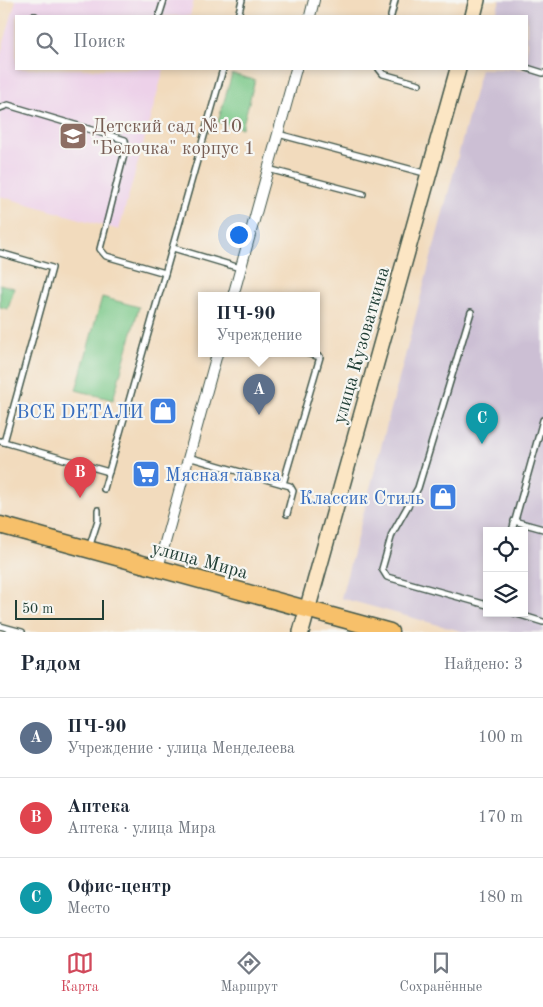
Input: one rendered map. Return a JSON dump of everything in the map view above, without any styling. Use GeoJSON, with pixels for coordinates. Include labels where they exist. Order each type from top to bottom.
{"type":"FeatureCollection","features":[{"type":"Feature","properties":{"kind":"main road"},"geometry":{"type":"LineString","coordinates":[[472,15],[477,0]]}},
{"type":"Feature","properties":{"kind":"main road","name":"улица Кузоваткина"},"geometry":{"type":"LineString","coordinates":[[301,632],[458,70]]}},
{"type":"Feature","properties":{"kind":"main road","name":"улица Мира"},"geometry":{"type":"LineString","coordinates":[[0,525],[390,632]]}},
{"type":"Feature","properties":{"kind":"street"},"geometry":{"type":"LineString","coordinates":[[310,15],[314,0]]}},
{"type":"Feature","properties":{"kind":"street"},"geometry":{"type":"LineString","coordinates":[[234,292],[296,70]]}},
{"type":"Feature","properties":{"kind":"street"},"geometry":{"type":"LineString","coordinates":[[158,568],[216,357]]}},
{"type":"Feature","properties":{"kind":"lane"},"geometry":{"type":"LineString","coordinates":[[159,15],[164,0]]}},
{"type":"Feature","properties":{"kind":"lane"},"geometry":{"type":"LineString","coordinates":[[238,15],[242,0]]}},
{"type":"Feature","properties":{"kind":"lane"},"geometry":{"type":"LineString","coordinates":[[391,15],[395,0]]}},
{"type":"Feature","properties":{"kind":"lane"},"geometry":{"type":"LineString","coordinates":[[528,68],[543,73]]}},
{"type":"Feature","properties":{"kind":"lane"},"geometry":{"type":"LineString","coordinates":[[104,489],[223,70]]}},
{"type":"Feature","properties":{"kind":"lane"},"geometry":{"type":"LineString","coordinates":[[379,70],[383,74],[418,84]]}},
{"type":"Feature","properties":{"kind":"lane"},"geometry":{"type":"LineString","coordinates":[[0,108],[8,105],[125,140],[126,148],[100,249],[106,256],[165,272]]}},
{"type":"Feature","properties":{"kind":"lane"},"geometry":{"type":"LineString","coordinates":[[278,134],[428,174]]}},
{"type":"Feature","properties":{"kind":"lane"},"geometry":{"type":"LineString","coordinates":[[268,169],[363,194]]}},
{"type":"Feature","properties":{"kind":"lane"},"geometry":{"type":"LineString","coordinates":[[172,248],[241,268]]}},
{"type":"Feature","properties":{"kind":"lane"},"geometry":{"type":"LineString","coordinates":[[0,253],[52,268],[2,441],[109,472]]}},
{"type":"Feature","properties":{"kind":"lane"},"geometry":{"type":"LineString","coordinates":[[471,312],[418,488],[392,534],[382,569],[388,577],[483,605]]}},
{"type":"Feature","properties":{"kind":"lane"},"geometry":{"type":"LineString","coordinates":[[283,484],[320,357]]}},
{"type":"Feature","properties":{"kind":"lane"},"geometry":{"type":"LineString","coordinates":[[513,527],[543,420]]}},
{"type":"Feature","properties":{"kind":"lane"},"geometry":{"type":"LineString","coordinates":[[188,457],[290,486],[293,491],[287,514]]}},
{"type":"Feature","properties":{"kind":"lane"},"geometry":{"type":"LineString","coordinates":[[89,549],[98,520],[98,510]]}},
{"type":"Feature","properties":{"kind":"lane"},"geometry":{"type":"LineString","coordinates":[[514,521],[543,529]]}},
{"type":"Feature","properties":{"kind":"lane"},"geometry":{"type":"LineString","coordinates":[[527,617],[543,622]]}},
{"type":"Feature","properties":{"kind":"lane"},"geometry":{"type":"LineString","coordinates":[[0,626],[22,632]]}},
{"type":"Feature","properties":{"kind":"shaded area","name":"Детский сад №10 \"Белочка\" корпус 1"},"geometry":{"type":"Polygon","coordinates":[[[16,0],[194,0],[190,15],[15,15],[15,70],[164,70],[119,230],[0,196],[0,57],[16,0]]]}},
{"type":"Feature","properties":{"kind":"shaded area"},"geometry":{"type":"Polygon","coordinates":[[[500,0],[543,0],[543,632],[464,632],[341,598],[481,70],[528,70],[528,15],[495,15],[500,0]]]}},
{"type":"Feature","properties":{"kind":"green space"},"geometry":{"type":"Polygon","coordinates":[[[232,74],[255,80],[242,128],[218,122],[232,74]]]}},
{"type":"Feature","properties":{"kind":"green space"},"geometry":{"type":"Polygon","coordinates":[[[0,284],[14,288],[8,309],[0,307],[0,284]]]}},
{"type":"Feature","properties":{"kind":"green space"},"geometry":{"type":"Polygon","coordinates":[[[102,297],[139,307],[113,400],[76,390],[102,297]]]}},
{"type":"Feature","properties":{"kind":"place","name":"Детский сад №10 \"Белочка\" корпус 1"},"geometry":{"type":"Point","coordinates":[73,136]}},
{"type":"Feature","properties":{"kind":"place","name":"ВСЕ DEТАЛИ"},"geometry":{"type":"Point","coordinates":[163,411]}},
{"type":"Feature","properties":{"kind":"place","name":"ПЧ-90"},"geometry":{"type":"Point","coordinates":[259,415]}},
{"type":"Feature","properties":{"kind":"place","name":"Офис-центр"},"geometry":{"type":"Point","coordinates":[482,444]}},
{"type":"Feature","properties":{"kind":"place","name":"Мясная лавка"},"geometry":{"type":"Point","coordinates":[146,474]}},
{"type":"Feature","properties":{"kind":"place","name":"Классик Стиль"},"geometry":{"type":"Point","coordinates":[443,497]}},
{"type":"Feature","properties":{"kind":"place","name":"Аптека"},"geometry":{"type":"Point","coordinates":[80,498]}}]}
